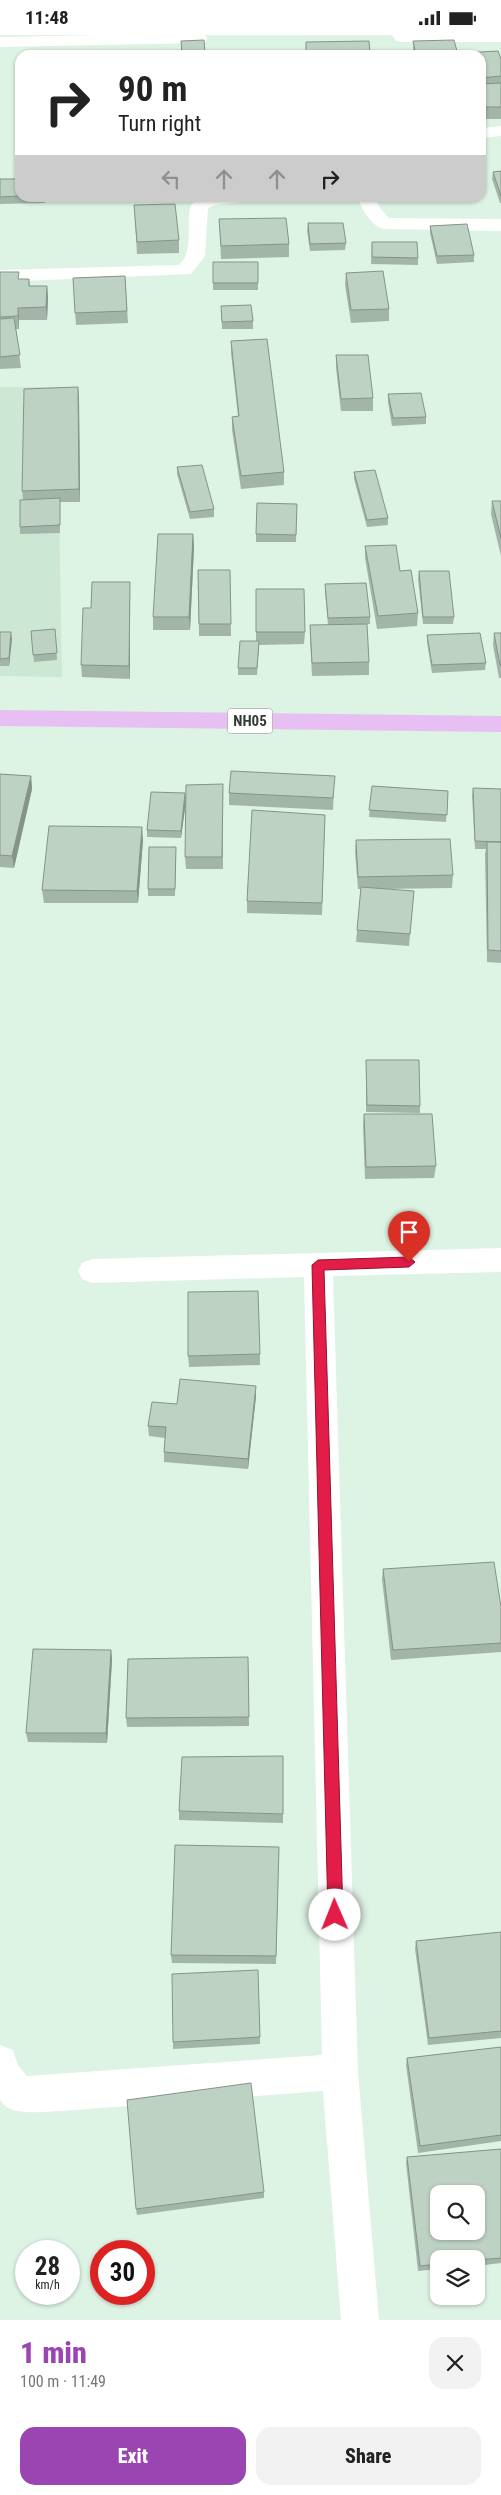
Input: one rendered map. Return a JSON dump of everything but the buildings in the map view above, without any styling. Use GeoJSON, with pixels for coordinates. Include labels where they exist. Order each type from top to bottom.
{"type":"FeatureCollection","features":[{"type":"Feature","properties":{"kind":"main road","name":"NH05"},"geometry":{"type":"LineString","coordinates":[[0,718],[501,724]]}},
{"type":"Feature","properties":{"kind":"street"},"geometry":{"type":"LineString","coordinates":[[400,35],[402,37],[501,37]]}},
{"type":"Feature","properties":{"kind":"street"},"geometry":{"type":"LineString","coordinates":[[0,42],[199,38]]}},
{"type":"Feature","properties":{"kind":"street"},"geometry":{"type":"LineString","coordinates":[[486,132],[501,131]]}},
{"type":"Feature","properties":{"kind":"street"},"geometry":{"type":"LineString","coordinates":[[0,276],[184,270],[193,263],[198,250],[196,214],[200,205],[206,202]]}},
{"type":"Feature","properties":{"kind":"street"},"geometry":{"type":"LineString","coordinates":[[368,202],[372,210],[384,223],[501,225]]}},
{"type":"Feature","properties":{"kind":"street"},"geometry":{"type":"LineString","coordinates":[[92,1271],[501,1260]]}},
{"type":"Feature","properties":{"kind":"street"},"geometry":{"type":"LineString","coordinates":[[318,1265],[340,2072],[360,2320]]}},
{"type":"Feature","properties":{"kind":"street"},"geometry":{"type":"LineString","coordinates":[[0,2063],[2,2073],[19,2093],[62,2093],[340,2072]]}},
{"type":"Feature","properties":{"kind":"shaded area"},"geometry":{"type":"Polygon","coordinates":[[[0,387],[57,387],[62,677],[0,676],[0,387]]]}},
{"type":"Feature","properties":{"kind":"route"},"geometry":{"type":"LineString","coordinates":[[335,1915],[318,1265],[409,1262]]}}]}
